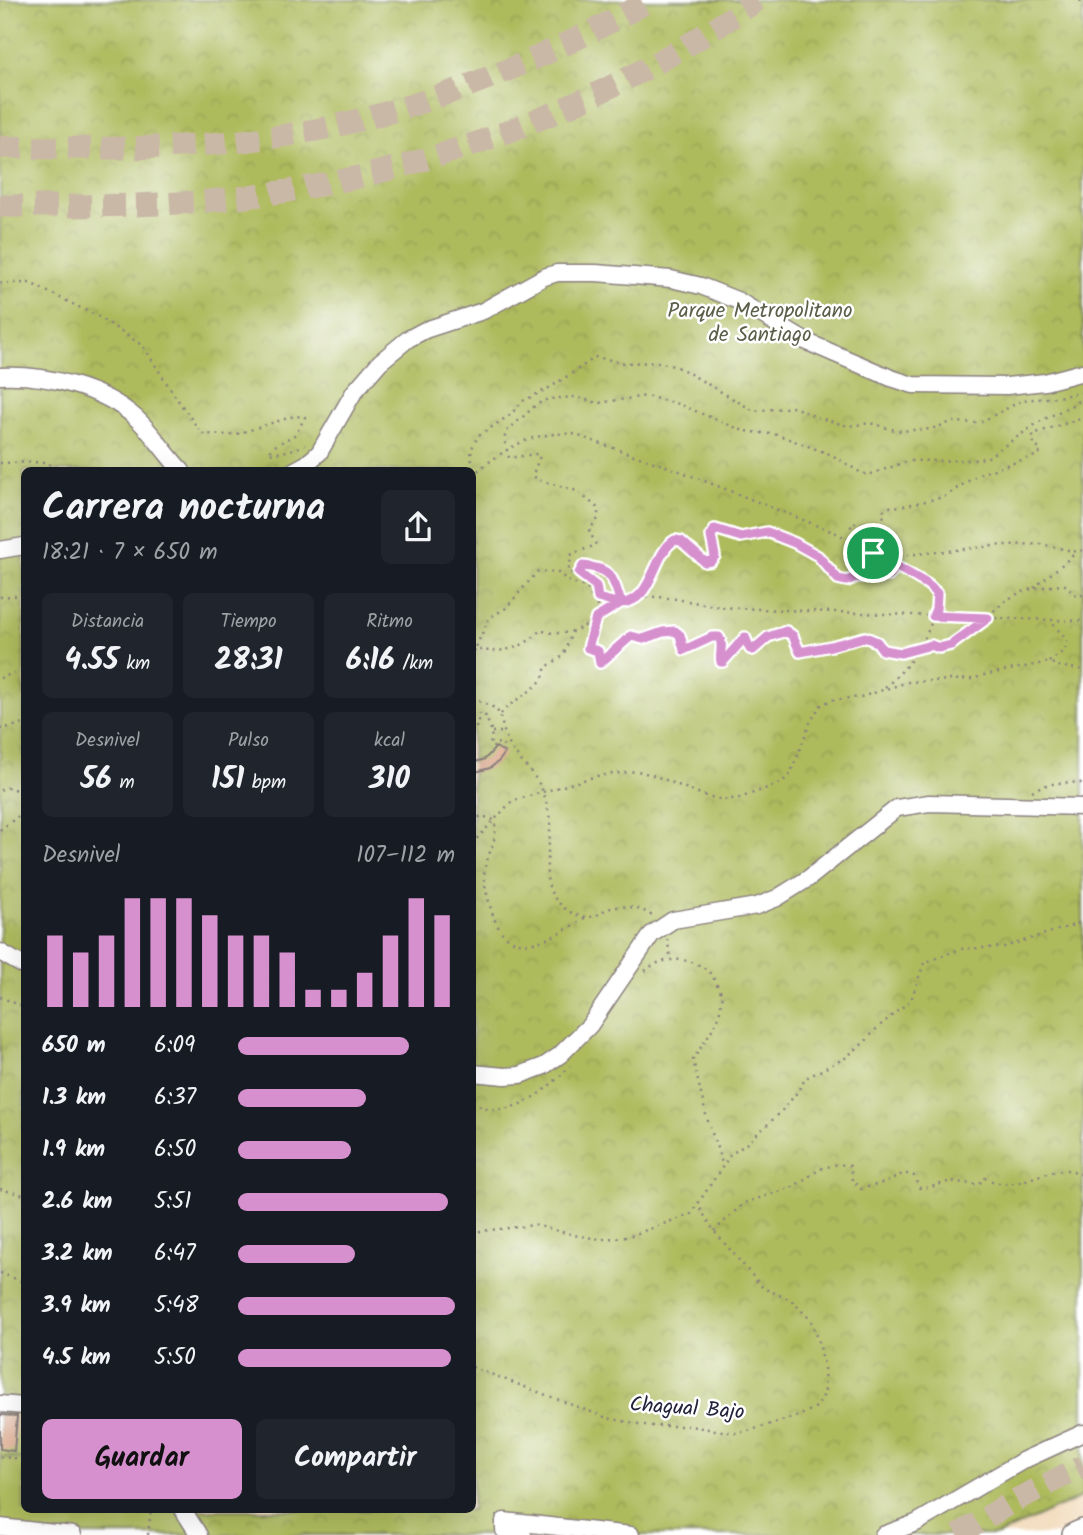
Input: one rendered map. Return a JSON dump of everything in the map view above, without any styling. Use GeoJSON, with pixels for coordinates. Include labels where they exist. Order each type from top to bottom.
{"type":"FeatureCollection","features":[{"type":"Feature","properties":{"kind":"highway"},"geometry":{"type":"LineString","coordinates":[[1074,1535],[1083,1531]]}},
{"type":"Feature","properties":{"kind":"street"},"geometry":{"type":"LineString","coordinates":[[298,467],[318,453],[354,392],[371,372],[408,339],[425,330],[483,311],[544,276],[557,273],[671,279],[701,286],[739,301],[805,341],[913,385],[1007,386],[1045,382],[1083,372]]}},
{"type":"Feature","properties":{"kind":"street"},"geometry":{"type":"LineString","coordinates":[[0,376],[34,376],[79,388],[118,405],[146,428],[179,467]]}},
{"type":"Feature","properties":{"kind":"street"},"geometry":{"type":"LineString","coordinates":[[0,550],[21,546]]}},
{"type":"Feature","properties":{"kind":"street"},"geometry":{"type":"LineString","coordinates":[[476,1073],[520,1075],[544,1066],[560,1055],[590,1025],[652,934],[673,920],[757,906],[777,898],[809,878],[897,808],[929,803],[1083,807]]}},
{"type":"Feature","properties":{"kind":"street"},"geometry":{"type":"LineString","coordinates":[[0,952],[21,963]]}},
{"type":"Feature","properties":{"kind":"street"},"geometry":{"type":"LineString","coordinates":[[0,1404],[21,1406]]}},
{"type":"Feature","properties":{"kind":"street"},"geometry":{"type":"LineString","coordinates":[[883,1535],[916,1523],[1024,1460],[1083,1433]]}},
{"type":"Feature","properties":{"kind":"street"},"geometry":{"type":"LineString","coordinates":[[185,1513],[199,1535]]}},
{"type":"Feature","properties":{"kind":"street"},"geometry":{"type":"LineString","coordinates":[[523,1535],[504,1530],[503,1521],[631,1535]]}},
{"type":"Feature","properties":{"kind":"street"},"geometry":{"type":"LineString","coordinates":[[0,1527],[73,1535]]}},
{"type":"Feature","properties":{"kind":"path"},"geometry":{"type":"LineString","coordinates":[[1080,0],[1083,6]]}},
{"type":"Feature","properties":{"kind":"path"},"geometry":{"type":"LineString","coordinates":[[0,283],[30,283],[99,317],[143,346],[202,434],[234,435],[294,416],[305,417],[296,434],[273,447],[269,453],[288,451],[311,443],[296,467]]}},
{"type":"Feature","properties":{"kind":"path"},"geometry":{"type":"LineString","coordinates":[[472,467],[471,450],[478,436],[510,415],[523,401],[551,387],[596,357],[625,363],[659,362],[680,368],[754,411],[794,407],[816,417],[848,426],[870,424],[898,431],[931,429],[952,422],[979,422],[1023,400],[1083,394]]}},
{"type":"Feature","properties":{"kind":"path"},"geometry":{"type":"LineString","coordinates":[[1083,394],[1076,404],[1040,422],[988,457],[974,460],[909,461],[871,474],[863,474],[832,455],[778,435],[744,431],[678,404],[646,396],[598,403],[575,397],[548,399],[536,405],[507,431],[505,439],[507,456],[512,458],[538,454],[540,460],[533,474],[536,479],[577,491],[597,508],[598,520],[589,530],[596,544],[572,554],[569,572],[579,573],[596,586],[596,618],[588,648],[598,651],[600,663],[631,636],[643,639],[675,631],[680,635],[684,650],[712,637],[719,637],[721,662],[727,659],[745,637],[753,650],[768,637],[786,631],[793,636],[800,652],[865,637],[872,638],[883,650],[901,653],[918,648],[951,645],[1010,598],[1034,589],[1065,585],[1074,594],[1083,595]]}},
{"type":"Feature","properties":{"kind":"path"},"geometry":{"type":"LineString","coordinates":[[639,597],[652,577],[664,548],[675,540],[681,541],[705,562],[711,561],[715,556],[711,536],[715,529],[741,537],[767,532],[795,543],[818,556],[838,579],[847,581],[856,577],[889,576],[892,571],[888,565],[855,535],[852,523],[883,524],[884,510],[888,507],[944,496],[979,474],[1038,456],[1041,451],[1034,443],[1033,434],[1083,418]]}},
{"type":"Feature","properties":{"kind":"path"},"geometry":{"type":"LineString","coordinates":[[476,473],[528,438],[559,433],[573,434],[677,470],[836,533],[871,551],[927,584],[937,593],[936,609],[918,648],[896,678],[882,689]]}},
{"type":"Feature","properties":{"kind":"path"},"geometry":{"type":"LineString","coordinates":[[0,463],[44,462],[55,467]]}},
{"type":"Feature","properties":{"kind":"path"},"geometry":{"type":"LineString","coordinates":[[871,551],[898,556],[1002,545],[1041,544],[1077,552]]}},
{"type":"Feature","properties":{"kind":"path"},"geometry":{"type":"LineString","coordinates":[[1034,589],[1077,552],[1083,550]]}},
{"type":"Feature","properties":{"kind":"path"},"geometry":{"type":"LineString","coordinates":[[579,573],[583,566],[601,569],[614,580],[621,603]]}},
{"type":"Feature","properties":{"kind":"path"},"geometry":{"type":"LineString","coordinates":[[476,644],[489,618],[506,608],[538,571],[558,573],[568,581],[587,588],[592,598],[621,603]]}},
{"type":"Feature","properties":{"kind":"path"},"geometry":{"type":"LineString","coordinates":[[0,597],[21,595]]}},
{"type":"Feature","properties":{"kind":"path"},"geometry":{"type":"LineString","coordinates":[[476,649],[489,653],[519,646],[533,638],[540,630],[554,634],[573,631],[621,603],[639,597],[734,608],[1083,621]]}},
{"type":"Feature","properties":{"kind":"path"},"geometry":{"type":"LineString","coordinates":[[476,840],[512,801],[597,776],[637,771],[723,800],[740,798],[781,783],[790,775],[799,748],[820,706],[831,700],[861,697],[882,689],[930,680],[973,679],[1049,662],[1065,650],[1067,640],[1049,620]]}},
{"type":"Feature","properties":{"kind":"path"},"geometry":{"type":"LineString","coordinates":[[501,715],[509,704],[525,692],[537,688],[545,676],[545,668],[563,656],[573,631]]}},
{"type":"Feature","properties":{"kind":"path"},"geometry":{"type":"LineString","coordinates":[[1049,662],[1083,670]]}},
{"type":"Feature","properties":{"kind":"path"},"geometry":{"type":"LineString","coordinates":[[0,678],[21,671]]}},
{"type":"Feature","properties":{"kind":"path"},"geometry":{"type":"LineString","coordinates":[[476,700],[493,705],[501,715],[510,746],[543,790],[551,827],[546,855],[547,884],[559,904],[576,915],[588,916],[595,916],[608,908],[632,907],[647,911],[664,927],[671,959],[692,962],[708,971],[723,995],[718,1020],[693,1060],[706,1115],[723,1164]]}},
{"type":"Feature","properties":{"kind":"path"},"geometry":{"type":"LineString","coordinates":[[477,728],[483,714],[492,732],[490,746],[503,744],[503,748]]}},
{"type":"Feature","properties":{"kind":"path"},"geometry":{"type":"LineString","coordinates":[[0,729],[21,725]]}},
{"type":"Feature","properties":{"kind":"path"},"geometry":{"type":"LineString","coordinates":[[492,732],[505,732]]}},
{"type":"Feature","properties":{"kind":"path"},"geometry":{"type":"LineString","coordinates":[[1005,805],[1042,786],[1083,783]]}},
{"type":"Feature","properties":{"kind":"path"},"geometry":{"type":"LineString","coordinates":[[0,790],[9,787],[21,793]]}},
{"type":"Feature","properties":{"kind":"path"},"geometry":{"type":"LineString","coordinates":[[0,830],[21,814]]}},
{"type":"Feature","properties":{"kind":"path"},"geometry":{"type":"LineString","coordinates":[[476,818],[482,816],[494,820]]}},
{"type":"Feature","properties":{"kind":"path"},"geometry":{"type":"LineString","coordinates":[[494,820],[497,829],[484,875],[500,933],[517,943],[536,943],[588,916]]}},
{"type":"Feature","properties":{"kind":"path"},"geometry":{"type":"LineString","coordinates":[[476,1231],[534,1224],[578,1236],[602,1239],[627,1237],[691,1214],[731,1154],[779,1114],[806,1078],[845,1058],[911,1000],[924,963],[960,949],[1004,947],[1083,922]]}},
{"type":"Feature","properties":{"kind":"path"},"geometry":{"type":"LineString","coordinates":[[0,997],[21,1006]]}},
{"type":"Feature","properties":{"kind":"path"},"geometry":{"type":"LineString","coordinates":[[714,1231],[744,1203],[793,1187],[820,1169],[838,1164],[850,1166],[852,1181],[861,1189],[886,1182],[904,1173],[914,1176],[919,1188],[951,1181],[978,1185],[985,1178],[998,1185],[1010,1185],[1067,1170],[1083,1175]]}},
{"type":"Feature","properties":{"kind":"path"},"geometry":{"type":"LineString","coordinates":[[0,1189],[21,1194]]}},
{"type":"Feature","properties":{"kind":"path","name":"Chagual Bajo"},"geometry":{"type":"LineString","coordinates":[[476,1369],[607,1418],[650,1426],[689,1426],[735,1433],[748,1432],[801,1415],[818,1406],[825,1392],[824,1365],[811,1320],[791,1300],[763,1288],[714,1231],[698,1205]]}},
{"type":"Feature","properties":{"kind":"path"},"geometry":{"type":"LineString","coordinates":[[0,1273],[21,1281]]}},
{"type":"Feature","properties":{"kind":"path"},"geometry":{"type":"LineString","coordinates":[[0,1457],[21,1459]]}},
{"type":"Feature","properties":{"kind":"path"},"geometry":{"type":"LineString","coordinates":[[148,1535],[151,1513]]}},
{"type":"Feature","properties":{"kind":"green space","name":"Parque Metropolitano de Santiago"},"geometry":{"type":"Polygon","coordinates":[[[0,0],[1083,0],[1083,1496],[998,1535],[0,1535],[0,0]]]}},
{"type":"Feature","properties":{"kind":"green space"},"geometry":{"type":"Polygon","coordinates":[[[0,1457],[21,1459],[21,1513],[184,1513],[199,1535],[0,1535],[0,1457]]]}},
{"type":"Feature","properties":{"kind":"building"},"geometry":{"type":"Polygon","coordinates":[[[496,747],[505,753],[490,768],[476,772],[476,762],[485,759],[496,747]]]}},
{"type":"Feature","properties":{"kind":"building"},"geometry":{"type":"Polygon","coordinates":[[[0,1415],[17,1416],[14,1451],[0,1449],[0,1415]]]}},
{"type":"Feature","properties":{"kind":"tunnel"},"geometry":{"type":"LineString","coordinates":[[0,147],[194,145],[259,139],[361,120],[412,105],[510,69],[558,48],[651,0]]}},
{"type":"Feature","properties":{"kind":"tunnel"},"geometry":{"type":"LineString","coordinates":[[0,206],[208,201],[307,188],[375,173],[443,154],[575,104],[638,73],[757,0]]}},
{"type":"Feature","properties":{"kind":"tunnel"},"geometry":{"type":"LineString","coordinates":[[958,1535],[1010,1503],[1083,1466]]}},
{"type":"Feature","properties":{"kind":"route"},"geometry":{"type":"LineString","coordinates":[[873,553],[888,565],[892,571],[889,576],[856,577],[847,581],[838,579],[818,556],[795,543],[767,532],[741,537],[720,528],[715,529],[711,536],[715,550],[711,561],[705,562],[681,541],[675,540],[664,548],[658,566],[639,597],[621,603],[598,598],[596,586],[579,573],[583,566],[601,569],[608,574],[614,580],[621,603],[596,618],[588,648],[598,651],[600,663],[631,636],[643,639],[675,631],[680,635],[682,647],[687,650],[716,635],[721,640],[720,657],[723,662],[745,637],[753,650],[768,637],[786,631],[793,636],[800,652],[865,637],[872,638],[883,650],[901,653],[931,645],[939,648],[951,645],[970,634],[988,618],[933,616],[937,593],[927,584],[873,553]]}}]}
